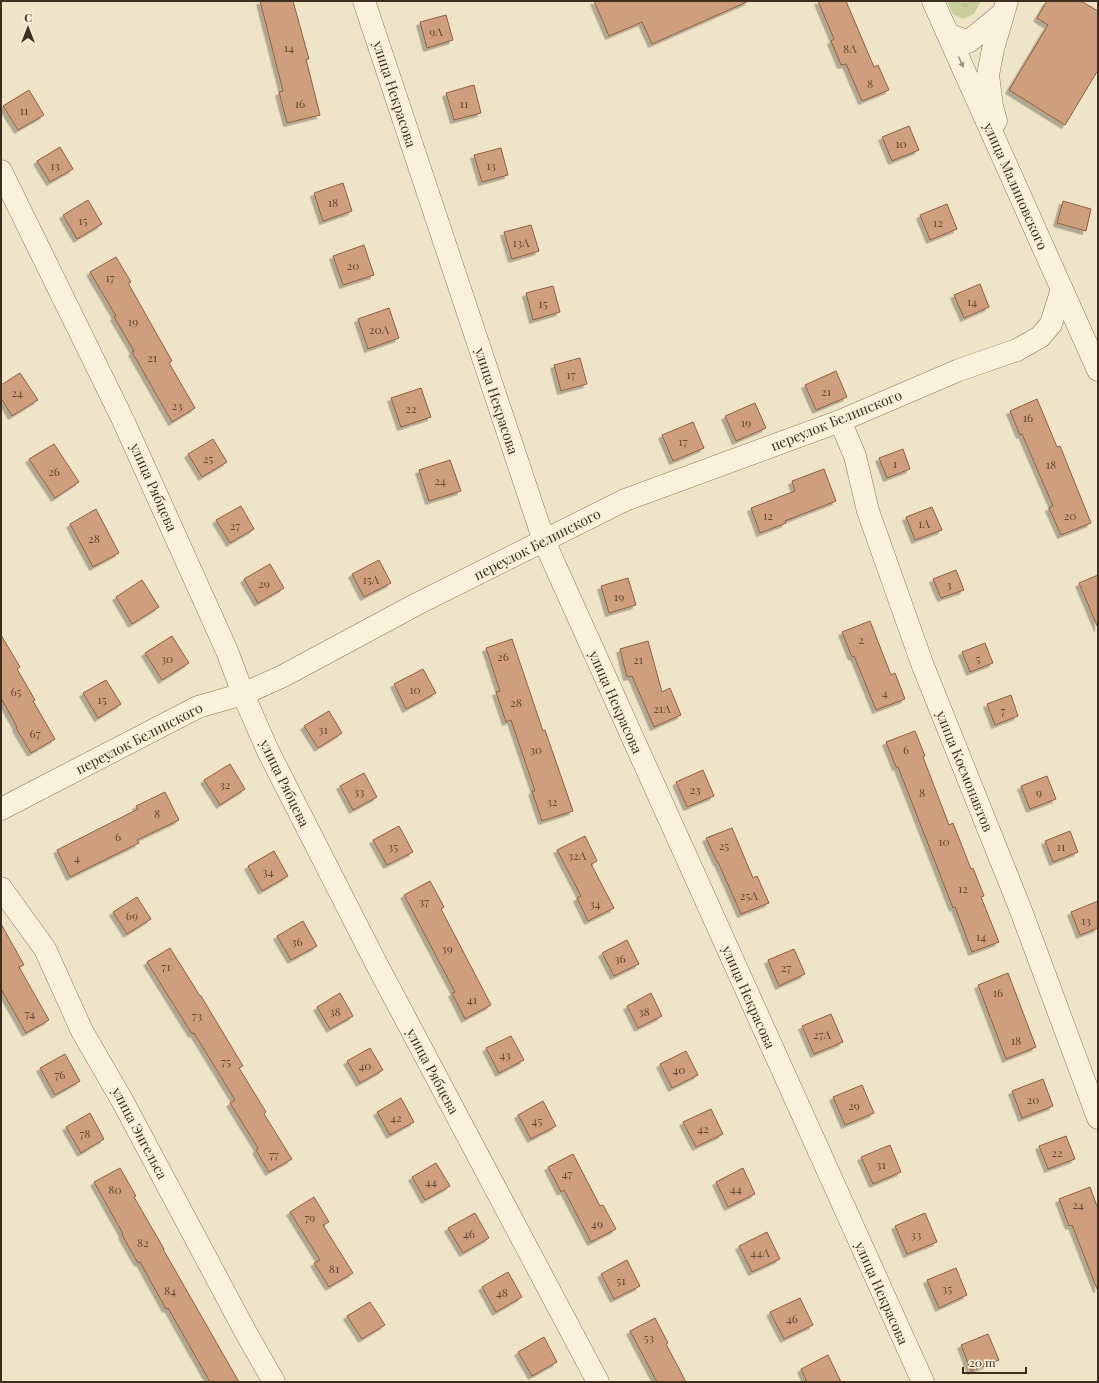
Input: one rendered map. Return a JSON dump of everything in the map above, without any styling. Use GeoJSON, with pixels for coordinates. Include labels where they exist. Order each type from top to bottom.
{"type":"FeatureCollection","features":[{"type":"Feature","properties":{"kind":"street","name":"улица Некрасова"},"geometry":{"type":"LineString","coordinates":[[364,1],[544,541],[923,1382]]}},
{"type":"Feature","properties":{"kind":"street","name":"улица Малиновского"},"geometry":{"type":"LineString","coordinates":[[933,1],[1098,370]]}},
{"type":"Feature","properties":{"kind":"street"},"geometry":{"type":"LineString","coordinates":[[948,34],[968,42],[1005,7]]}},
{"type":"Feature","properties":{"kind":"street"},"geometry":{"type":"LineString","coordinates":[[1005,7],[993,49],[988,75],[992,106],[1007,169]]}},
{"type":"Feature","properties":{"kind":"street","name":"улица Рябцева"},"geometry":{"type":"LineString","coordinates":[[1,171],[123,420],[227,651],[243,694],[272,758],[376,963],[598,1382]]}},
{"type":"Feature","properties":{"kind":"street","name":"переулок Белинского"},"geometry":{"type":"LineString","coordinates":[[1,809],[198,707],[243,694],[283,676],[417,604],[625,500],[840,421],[958,370],[1017,350],[1040,337],[1051,324],[1062,289]]}},
{"type":"Feature","properties":{"kind":"street","name":"улица Космонавтов"},"geometry":{"type":"LineString","coordinates":[[840,421],[855,456],[868,511],[923,666],[1020,908],[1098,1118]]}},
{"type":"Feature","properties":{"kind":"street","name":"улица Энгельса"},"geometry":{"type":"LineString","coordinates":[[1,888],[45,949],[82,1031],[123,1102],[274,1382]]}},
{"type":"Feature","properties":{"kind":"green space"},"geometry":{"type":"Polygon","coordinates":[[[947,1],[981,1],[974,14],[963,19],[953,14],[947,1]]]}},
{"type":"Feature","properties":{"kind":"building"},"geometry":{"type":"Polygon","coordinates":[[[260,1],[293,1],[309,59],[306,59],[320,115],[287,123],[279,92],[283,91],[260,1]]]}},
{"type":"Feature","properties":{"kind":"building"},"geometry":{"type":"Polygon","coordinates":[[[594,1],[749,1],[652,44],[642,22],[609,36],[594,1]]]}},
{"type":"Feature","properties":{"kind":"building"},"geometry":{"type":"Polygon","coordinates":[[[818,1],[846,1],[874,67],[878,65],[889,90],[862,101],[846,64],[841,65],[831,41],[834,39],[818,1]]]}},
{"type":"Feature","properties":{"kind":"building"},"geometry":{"type":"Polygon","coordinates":[[[1047,1],[1081,1],[1098,11],[1098,70],[1065,125],[1009,90],[1048,25],[1037,18],[1047,1]]]}},
{"type":"Feature","properties":{"kind":"building"},"geometry":{"type":"Polygon","coordinates":[[[446,15],[453,40],[427,48],[420,22],[446,15]]]}},
{"type":"Feature","properties":{"kind":"building"},"geometry":{"type":"Polygon","coordinates":[[[474,85],[481,113],[454,120],[446,93],[474,85]]]}},
{"type":"Feature","properties":{"kind":"building"},"geometry":{"type":"Polygon","coordinates":[[[29,90],[44,115],[18,130],[3,106],[29,90]]]}},
{"type":"Feature","properties":{"kind":"building"},"geometry":{"type":"Polygon","coordinates":[[[909,126],[919,150],[892,161],[882,137],[909,126]]]}},
{"type":"Feature","properties":{"kind":"building"},"geometry":{"type":"Polygon","coordinates":[[[60,147],[73,169],[50,182],[37,161],[60,147]]]}},
{"type":"Feature","properties":{"kind":"building"},"geometry":{"type":"Polygon","coordinates":[[[501,148],[508,175],[482,182],[474,155],[501,148]]]}},
{"type":"Feature","properties":{"kind":"building"},"geometry":{"type":"Polygon","coordinates":[[[343,183],[352,211],[323,221],[314,193],[343,183]]]}},
{"type":"Feature","properties":{"kind":"building"},"geometry":{"type":"Polygon","coordinates":[[[88,200],[102,224],[77,239],[63,215],[88,200]]]}},
{"type":"Feature","properties":{"kind":"building"},"geometry":{"type":"Polygon","coordinates":[[[1063,201],[1091,209],[1086,231],[1057,223],[1063,201]]]}},
{"type":"Feature","properties":{"kind":"building"},"geometry":{"type":"Polygon","coordinates":[[[947,204],[957,229],[930,240],[920,215],[947,204]]]}},
{"type":"Feature","properties":{"kind":"building"},"geometry":{"type":"Polygon","coordinates":[[[531,225],[539,251],[512,259],[504,232],[531,225]]]}},
{"type":"Feature","properties":{"kind":"building"},"geometry":{"type":"Polygon","coordinates":[[[364,245],[374,275],[343,285],[333,256],[364,245]]]}},
{"type":"Feature","properties":{"kind":"building"},"geometry":{"type":"Polygon","coordinates":[[[116,257],[131,282],[128,283],[172,361],[169,363],[195,408],[172,422],[132,352],[134,351],[114,317],[116,316],[90,272],[116,257]]]}},
{"type":"Feature","properties":{"kind":"building"},"geometry":{"type":"Polygon","coordinates":[[[980,284],[989,307],[964,318],[954,295],[980,284]]]}},
{"type":"Feature","properties":{"kind":"building"},"geometry":{"type":"Polygon","coordinates":[[[553,286],[560,312],[533,320],[526,293],[553,286]]]}},
{"type":"Feature","properties":{"kind":"building"},"geometry":{"type":"Polygon","coordinates":[[[389,308],[399,338],[368,349],[358,319],[389,308]]]}},
{"type":"Feature","properties":{"kind":"building"},"geometry":{"type":"Polygon","coordinates":[[[580,358],[587,384],[561,391],[554,365],[580,358]]]}},
{"type":"Feature","properties":{"kind":"building"},"geometry":{"type":"Polygon","coordinates":[[[836,371],[847,397],[816,410],[805,385],[836,371]]]}},
{"type":"Feature","properties":{"kind":"building"},"geometry":{"type":"Polygon","coordinates":[[[20,373],[38,400],[12,416],[1,398],[1,385],[20,373]]]}},
{"type":"Feature","properties":{"kind":"building"},"geometry":{"type":"Polygon","coordinates":[[[421,388],[431,417],[401,427],[391,398],[421,388]]]}},
{"type":"Feature","properties":{"kind":"building"},"geometry":{"type":"Polygon","coordinates":[[[1037,399],[1057,447],[1060,446],[1091,523],[1061,535],[1049,508],[1053,506],[1022,434],[1020,435],[1010,411],[1037,399]]]}},
{"type":"Feature","properties":{"kind":"building"},"geometry":{"type":"Polygon","coordinates":[[[755,403],[766,428],[736,441],[725,416],[755,403]]]}},
{"type":"Feature","properties":{"kind":"building"},"geometry":{"type":"Polygon","coordinates":[[[693,422],[704,448],[673,461],[662,435],[693,422]]]}},
{"type":"Feature","properties":{"kind":"building"},"geometry":{"type":"Polygon","coordinates":[[[213,439],[227,462],[202,477],[188,454],[213,439]]]}},
{"type":"Feature","properties":{"kind":"building"},"geometry":{"type":"Polygon","coordinates":[[[54,444],[79,482],[55,498],[29,459],[54,444]]]}},
{"type":"Feature","properties":{"kind":"building"},"geometry":{"type":"Polygon","coordinates":[[[903,449],[910,469],[887,478],[879,458],[903,449]]]}},
{"type":"Feature","properties":{"kind":"building"},"geometry":{"type":"Polygon","coordinates":[[[450,460],[461,491],[429,501],[419,470],[450,460]]]}},
{"type":"Feature","properties":{"kind":"building"},"geometry":{"type":"Polygon","coordinates":[[[824,469],[836,501],[785,521],[786,523],[760,533],[751,508],[795,491],[792,481],[824,469]]]}},
{"type":"Feature","properties":{"kind":"building"},"geometry":{"type":"Polygon","coordinates":[[[241,506],[254,529],[230,543],[216,520],[241,506]]]}},
{"type":"Feature","properties":{"kind":"building"},"geometry":{"type":"Polygon","coordinates":[[[932,507],[942,530],[915,540],[906,517],[932,507]]]}},
{"type":"Feature","properties":{"kind":"building"},"geometry":{"type":"Polygon","coordinates":[[[96,509],[119,553],[93,567],[70,524],[96,509]]]}},
{"type":"Feature","properties":{"kind":"building"},"geometry":{"type":"Polygon","coordinates":[[[379,560],[391,583],[364,597],[352,574],[379,560]]]}},
{"type":"Feature","properties":{"kind":"building"},"geometry":{"type":"Polygon","coordinates":[[[270,564],[284,588],[258,603],[244,579],[270,564]]]}},
{"type":"Feature","properties":{"kind":"building"},"geometry":{"type":"Polygon","coordinates":[[[956,570],[964,590],[941,598],[933,579],[956,570]]]}},
{"type":"Feature","properties":{"kind":"building"},"geometry":{"type":"Polygon","coordinates":[[[1098,575],[1098,628],[1079,583],[1098,575]]]}},
{"type":"Feature","properties":{"kind":"building"},"geometry":{"type":"Polygon","coordinates":[[[628,578],[636,605],[609,613],[601,586],[628,578]]]}},
{"type":"Feature","properties":{"kind":"building"},"geometry":{"type":"Polygon","coordinates":[[[142,580],[159,607],[132,624],[116,597],[142,580]]]}},
{"type":"Feature","properties":{"kind":"building"},"geometry":{"type":"Polygon","coordinates":[[[870,621],[891,675],[895,673],[905,699],[876,710],[854,656],[852,657],[842,632],[870,621]]]}},
{"type":"Feature","properties":{"kind":"building"},"geometry":{"type":"Polygon","coordinates":[[[1,635],[20,667],[17,669],[35,700],[33,701],[55,739],[31,753],[1,698],[1,635]]]}},
{"type":"Feature","properties":{"kind":"building"},"geometry":{"type":"Polygon","coordinates":[[[172,636],[189,663],[162,680],[145,653],[172,636]]]}},
{"type":"Feature","properties":{"kind":"building"},"geometry":{"type":"Polygon","coordinates":[[[512,639],[543,731],[545,730],[573,811],[542,821],[532,791],[535,791],[511,720],[506,722],[496,692],[500,691],[486,648],[512,639]]]}},
{"type":"Feature","properties":{"kind":"building"},"geometry":{"type":"Polygon","coordinates":[[[648,641],[662,692],[670,688],[681,715],[654,727],[632,676],[627,677],[620,649],[648,641]]]}},
{"type":"Feature","properties":{"kind":"building"},"geometry":{"type":"Polygon","coordinates":[[[985,643],[993,663],[970,672],[962,652],[985,643]]]}},
{"type":"Feature","properties":{"kind":"building"},"geometry":{"type":"Polygon","coordinates":[[[423,669],[436,693],[406,709],[394,684],[423,669]]]}},
{"type":"Feature","properties":{"kind":"building"},"geometry":{"type":"Polygon","coordinates":[[[106,680],[121,704],[98,718],[83,693],[106,680]]]}},
{"type":"Feature","properties":{"kind":"building"},"geometry":{"type":"Polygon","coordinates":[[[1011,695],[1018,716],[995,725],[987,704],[1011,695]]]}},
{"type":"Feature","properties":{"kind":"building"},"geometry":{"type":"Polygon","coordinates":[[[329,711],[342,733],[318,748],[304,726],[329,711]]]}},
{"type":"Feature","properties":{"kind":"building"},"geometry":{"type":"Polygon","coordinates":[[[915,731],[925,756],[923,757],[949,825],[953,823],[971,869],[973,868],[984,896],[981,897],[999,942],[972,952],[955,907],[953,908],[898,767],[896,767],[886,742],[915,731]]]}},
{"type":"Feature","properties":{"kind":"building"},"geometry":{"type":"Polygon","coordinates":[[[230,764],[245,789],[220,805],[204,780],[230,764]]]}},
{"type":"Feature","properties":{"kind":"building"},"geometry":{"type":"Polygon","coordinates":[[[703,770],[714,796],[687,807],[676,782],[703,770]]]}},
{"type":"Feature","properties":{"kind":"building"},"geometry":{"type":"Polygon","coordinates":[[[364,773],[377,797],[353,810],[340,786],[364,773]]]}},
{"type":"Feature","properties":{"kind":"building"},"geometry":{"type":"Polygon","coordinates":[[[1047,776],[1056,799],[1030,809],[1021,786],[1047,776]]]}},
{"type":"Feature","properties":{"kind":"building"},"geometry":{"type":"Polygon","coordinates":[[[165,792],[179,820],[137,840],[139,843],[70,877],[57,850],[138,809],[136,806],[165,792]]]}},
{"type":"Feature","properties":{"kind":"building"},"geometry":{"type":"Polygon","coordinates":[[[399,826],[413,852],[387,865],[373,840],[399,826]]]}},
{"type":"Feature","properties":{"kind":"building"},"geometry":{"type":"Polygon","coordinates":[[[732,828],[753,878],[757,876],[769,903],[741,914],[706,838],[732,828]]]}},
{"type":"Feature","properties":{"kind":"building"},"geometry":{"type":"Polygon","coordinates":[[[1070,831],[1078,852],[1053,862],[1045,841],[1070,831]]]}},
{"type":"Feature","properties":{"kind":"building"},"geometry":{"type":"Polygon","coordinates":[[[585,836],[597,861],[591,864],[614,908],[588,921],[577,898],[581,896],[557,850],[585,836]]]}},
{"type":"Feature","properties":{"kind":"building"},"geometry":{"type":"Polygon","coordinates":[[[274,851],[288,876],[262,891],[248,866],[274,851]]]}},
{"type":"Feature","properties":{"kind":"building"},"geometry":{"type":"Polygon","coordinates":[[[430,881],[444,907],[441,909],[491,1005],[465,1019],[452,993],[455,992],[404,895],[430,881]]]}},
{"type":"Feature","properties":{"kind":"building"},"geometry":{"type":"Polygon","coordinates":[[[137,897],[151,919],[127,934],[113,912],[137,897]]]}},
{"type":"Feature","properties":{"kind":"building"},"geometry":{"type":"Polygon","coordinates":[[[1098,901],[1098,928],[1080,935],[1071,912],[1098,901]]]}},
{"type":"Feature","properties":{"kind":"building"},"geometry":{"type":"Polygon","coordinates":[[[303,921],[317,946],[291,960],[277,936],[303,921]]]}},
{"type":"Feature","properties":{"kind":"building"},"geometry":{"type":"Polygon","coordinates":[[[1,924],[24,965],[19,967],[49,1020],[26,1033],[1,989],[1,924]]]}},
{"type":"Feature","properties":{"kind":"building"},"geometry":{"type":"Polygon","coordinates":[[[627,940],[639,964],[614,976],[602,953],[627,940]]]}},
{"type":"Feature","properties":{"kind":"building"},"geometry":{"type":"Polygon","coordinates":[[[170,948],[243,1066],[239,1068],[266,1112],[264,1114],[292,1159],[269,1172],[256,1150],[258,1148],[230,1103],[235,1100],[194,1033],[192,1034],[147,962],[170,948]]]}},
{"type":"Feature","properties":{"kind":"building"},"geometry":{"type":"Polygon","coordinates":[[[794,949],[805,974],[779,986],[768,960],[794,949]]]}},
{"type":"Feature","properties":{"kind":"building"},"geometry":{"type":"Polygon","coordinates":[[[1008,973],[1036,1047],[1006,1059],[978,985],[1008,973]]]}},
{"type":"Feature","properties":{"kind":"building"},"geometry":{"type":"Polygon","coordinates":[[[340,993],[353,1016],[330,1029],[317,1007],[340,993]]]}},
{"type":"Feature","properties":{"kind":"building"},"geometry":{"type":"Polygon","coordinates":[[[651,993],[662,1016],[638,1028],[627,1006],[651,993]]]}},
{"type":"Feature","properties":{"kind":"building"},"geometry":{"type":"Polygon","coordinates":[[[831,1014],[843,1042],[814,1054],[802,1026],[831,1014]]]}},
{"type":"Feature","properties":{"kind":"building"},"geometry":{"type":"Polygon","coordinates":[[[511,1036],[524,1060],[499,1073],[486,1048],[511,1036]]]}},
{"type":"Feature","properties":{"kind":"building"},"geometry":{"type":"Polygon","coordinates":[[[370,1048],[383,1070],[360,1083],[347,1061],[370,1048]]]}},
{"type":"Feature","properties":{"kind":"building"},"geometry":{"type":"Polygon","coordinates":[[[686,1051],[698,1075],[672,1088],[660,1064],[686,1051]]]}},
{"type":"Feature","properties":{"kind":"building"},"geometry":{"type":"Polygon","coordinates":[[[65,1054],[80,1081],[55,1095],[40,1068],[65,1054]]]}},
{"type":"Feature","properties":{"kind":"building"},"geometry":{"type":"Polygon","coordinates":[[[1043,1079],[1053,1106],[1022,1118],[1012,1091],[1043,1079]]]}},
{"type":"Feature","properties":{"kind":"building"},"geometry":{"type":"Polygon","coordinates":[[[862,1085],[874,1113],[845,1125],[833,1097],[862,1085]]]}},
{"type":"Feature","properties":{"kind":"building"},"geometry":{"type":"Polygon","coordinates":[[[401,1098],[414,1122],[390,1135],[377,1112],[401,1098]]]}},
{"type":"Feature","properties":{"kind":"building"},"geometry":{"type":"Polygon","coordinates":[[[543,1101],[556,1126],[531,1139],[518,1115],[543,1101]]]}},
{"type":"Feature","properties":{"kind":"building"},"geometry":{"type":"Polygon","coordinates":[[[711,1109],[723,1134],[696,1147],[683,1122],[711,1109]]]}},
{"type":"Feature","properties":{"kind":"building"},"geometry":{"type":"Polygon","coordinates":[[[90,1113],[104,1139],[81,1153],[66,1127],[90,1113]]]}},
{"type":"Feature","properties":{"kind":"building"},"geometry":{"type":"Polygon","coordinates":[[[1066,1136],[1075,1159],[1048,1169],[1039,1146],[1066,1136]]]}},
{"type":"Feature","properties":{"kind":"building"},"geometry":{"type":"Polygon","coordinates":[[[890,1145],[901,1172],[873,1184],[861,1157],[890,1145]]]}},
{"type":"Feature","properties":{"kind":"building"},"geometry":{"type":"Polygon","coordinates":[[[573,1154],[600,1206],[603,1205],[616,1229],[591,1242],[564,1190],[561,1192],[548,1167],[573,1154]]]}},
{"type":"Feature","properties":{"kind":"building"},"geometry":{"type":"Polygon","coordinates":[[[436,1163],[450,1186],[425,1200],[412,1177],[436,1163]]]}},
{"type":"Feature","properties":{"kind":"building"},"geometry":{"type":"Polygon","coordinates":[[[120,1168],[136,1196],[134,1197],[239,1382],[210,1382],[168,1308],[166,1309],[140,1262],[138,1263],[122,1235],[123,1234],[94,1182],[120,1168]]]}},
{"type":"Feature","properties":{"kind":"building"},"geometry":{"type":"Polygon","coordinates":[[[743,1168],[755,1194],[728,1207],[716,1182],[743,1168]]]}},
{"type":"Feature","properties":{"kind":"building"},"geometry":{"type":"Polygon","coordinates":[[[1090,1187],[1098,1209],[1098,1289],[1072,1225],[1069,1226],[1059,1199],[1090,1187]]]}},
{"type":"Feature","properties":{"kind":"building"},"geometry":{"type":"Polygon","coordinates":[[[314,1197],[329,1222],[323,1225],[353,1273],[329,1287],[314,1263],[320,1260],[290,1212],[314,1197]]]}},
{"type":"Feature","properties":{"kind":"building"},"geometry":{"type":"Polygon","coordinates":[[[475,1213],[489,1238],[463,1253],[448,1228],[475,1213]]]}},
{"type":"Feature","properties":{"kind":"building"},"geometry":{"type":"Polygon","coordinates":[[[925,1213],[937,1242],[907,1254],[895,1226],[925,1213]]]}},
{"type":"Feature","properties":{"kind":"building"},"geometry":{"type":"Polygon","coordinates":[[[767,1232],[780,1259],[752,1272],[739,1246],[767,1232]]]}},
{"type":"Feature","properties":{"kind":"building"},"geometry":{"type":"Polygon","coordinates":[[[627,1260],[640,1286],[614,1299],[601,1274],[627,1260]]]}},
{"type":"Feature","properties":{"kind":"building"},"geometry":{"type":"Polygon","coordinates":[[[956,1268],[967,1295],[939,1308],[927,1280],[956,1268]]]}},
{"type":"Feature","properties":{"kind":"building"},"geometry":{"type":"Polygon","coordinates":[[[508,1272],[522,1297],[496,1312],[482,1287],[508,1272]]]}},
{"type":"Feature","properties":{"kind":"building"},"geometry":{"type":"Polygon","coordinates":[[[800,1298],[813,1325],[784,1339],[770,1312],[800,1298]]]}},
{"type":"Feature","properties":{"kind":"building"},"geometry":{"type":"Polygon","coordinates":[[[370,1302],[385,1325],[362,1339],[347,1316],[370,1302]]]}},
{"type":"Feature","properties":{"kind":"building"},"geometry":{"type":"Polygon","coordinates":[[[655,1318],[668,1343],[666,1344],[686,1382],[657,1382],[630,1331],[655,1318]]]}},
{"type":"Feature","properties":{"kind":"building"},"geometry":{"type":"Polygon","coordinates":[[[988,1334],[999,1360],[971,1371],[961,1345],[988,1334]]]}},
{"type":"Feature","properties":{"kind":"building"},"geometry":{"type":"Polygon","coordinates":[[[544,1337],[557,1362],[532,1376],[518,1352],[544,1337]]]}},
{"type":"Feature","properties":{"kind":"building"},"geometry":{"type":"Polygon","coordinates":[[[828,1355],[841,1382],[807,1382],[801,1369],[828,1355]]]}}]}
